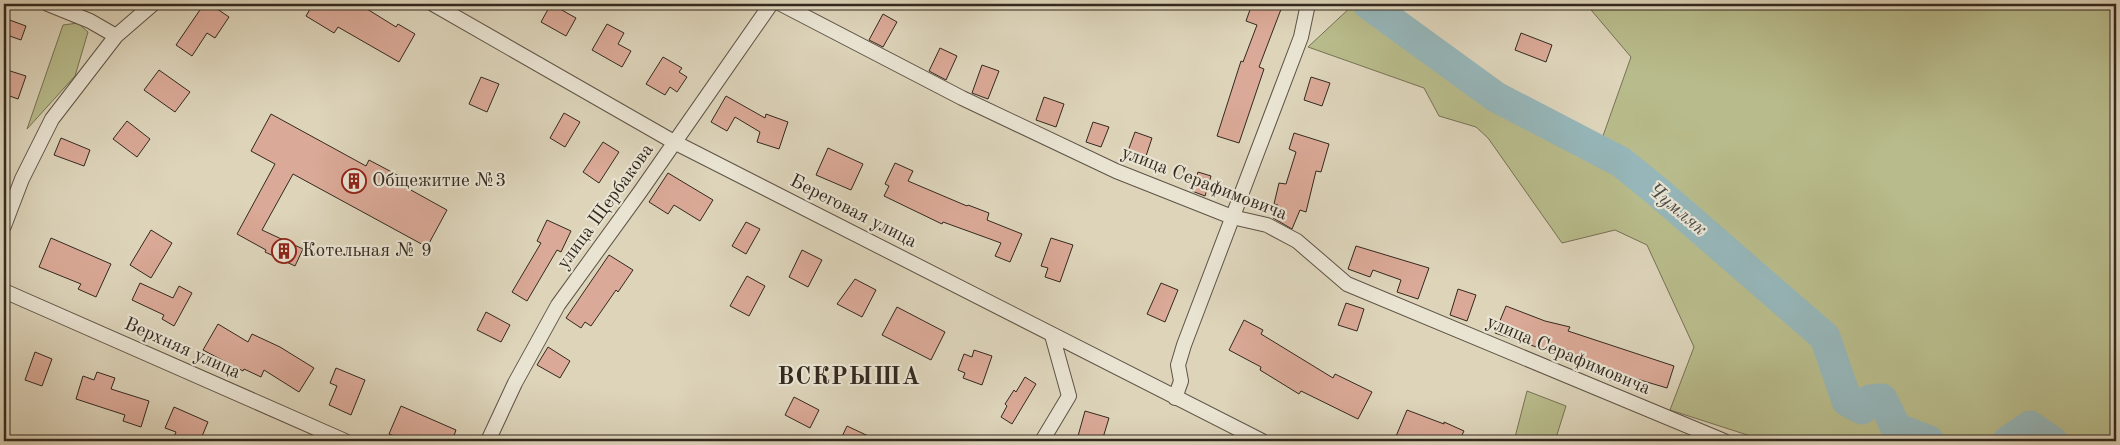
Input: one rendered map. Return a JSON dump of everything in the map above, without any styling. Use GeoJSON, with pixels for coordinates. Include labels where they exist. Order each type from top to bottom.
{"type":"FeatureCollection","features":[{"type":"Feature","properties":{"kind":"street"},"geometry":{"type":"LineString","coordinates":[[48,4],[90,20],[116,36]]}},
{"type":"Feature","properties":{"kind":"street"},"geometry":{"type":"LineString","coordinates":[[4,226],[22,179],[52,119],[116,36],[153,4]]}},
{"type":"Feature","properties":{"kind":"street","name":"Береговая улица"},"geometry":{"type":"LineString","coordinates":[[432,4],[674,142],[1262,441]]}},
{"type":"Feature","properties":{"kind":"street","name":"улица Щербакова"},"geometry":{"type":"LineString","coordinates":[[488,441],[515,383],[558,305],[771,4]]}},
{"type":"Feature","properties":{"kind":"street","name":"улица Серафимовича"},"geometry":{"type":"LineString","coordinates":[[781,4],[962,98],[1116,172],[1232,218],[1267,225],[1297,241],[1347,284],[1724,441]]}},
{"type":"Feature","properties":{"kind":"street"},"geometry":{"type":"LineString","coordinates":[[1176,398],[1181,381],[1178,365],[1301,37],[1308,8]]}},
{"type":"Feature","properties":{"kind":"street","name":"Верхняя улица"},"geometry":{"type":"LineString","coordinates":[[4,292],[345,441]]}},
{"type":"Feature","properties":{"kind":"street"},"geometry":{"type":"LineString","coordinates":[[1042,441],[1069,396],[1052,335]]}},
{"type":"Feature","properties":{"kind":"green space"},"geometry":{"type":"Polygon","coordinates":[[[1354,4],[1435,55],[1476,88],[1481,85],[1496,97],[1598,150],[1631,57],[1586,4],[2116,4],[2116,441],[1766,441],[1670,410],[1694,347],[1647,245],[1615,230],[1562,243],[1488,138],[1476,127],[1439,116],[1424,88],[1308,47],[1354,4]]]}},
{"type":"Feature","properties":{"kind":"green space"},"geometry":{"type":"Polygon","coordinates":[[[78,23],[88,32],[75,76],[27,129],[63,25],[78,23]]]}},
{"type":"Feature","properties":{"kind":"green space"},"geometry":{"type":"Polygon","coordinates":[[[1527,391],[1566,406],[1555,441],[1514,441],[1527,391]]]}},
{"type":"Feature","properties":{"kind":"building"},"geometry":{"type":"Polygon","coordinates":[[[204,4],[210,4],[229,17],[215,38],[207,33],[192,56],[176,45],[204,4]]]}},
{"type":"Feature","properties":{"kind":"building"},"geometry":{"type":"Polygon","coordinates":[[[313,4],[359,4],[396,27],[398,24],[415,34],[399,62],[338,27],[334,33],[306,16],[313,4]]]}},
{"type":"Feature","properties":{"kind":"building"},"geometry":{"type":"Polygon","coordinates":[[[551,4],[576,18],[566,36],[541,22],[551,4]]]}},
{"type":"Feature","properties":{"kind":"building"},"geometry":{"type":"Polygon","coordinates":[[[1252,4],[1283,4],[1259,67],[1264,69],[1239,143],[1217,136],[1241,61],[1243,62],[1257,25],[1246,21],[1252,4]]]}},
{"type":"Feature","properties":{"kind":"building"},"geometry":{"type":"Polygon","coordinates":[[[883,14],[897,22],[883,47],[869,40],[883,14]]]}},
{"type":"Feature","properties":{"kind":"building"},"geometry":{"type":"Polygon","coordinates":[[[4,18],[26,26],[21,40],[4,34],[4,18]]]}},
{"type":"Feature","properties":{"kind":"building"},"geometry":{"type":"Polygon","coordinates":[[[607,24],[624,33],[618,44],[631,51],[622,67],[592,50],[607,24]]]}},
{"type":"Feature","properties":{"kind":"building"},"geometry":{"type":"Polygon","coordinates":[[[1521,33],[1552,45],[1546,62],[1515,50],[1521,33]]]}},
{"type":"Feature","properties":{"kind":"building"},"geometry":{"type":"Polygon","coordinates":[[[940,48],[957,56],[946,80],[929,71],[940,48]]]}},
{"type":"Feature","properties":{"kind":"building"},"geometry":{"type":"Polygon","coordinates":[[[663,57],[682,68],[679,72],[687,77],[677,92],[670,87],[665,95],[646,84],[663,57]]]}},
{"type":"Feature","properties":{"kind":"building"},"geometry":{"type":"Polygon","coordinates":[[[982,65],[999,71],[988,99],[972,93],[982,65]]]}},
{"type":"Feature","properties":{"kind":"building"},"geometry":{"type":"Polygon","coordinates":[[[7,70],[26,76],[18,99],[4,94],[4,79],[7,70]]]}},
{"type":"Feature","properties":{"kind":"building"},"geometry":{"type":"Polygon","coordinates":[[[159,70],[190,92],[175,112],[144,90],[159,70]]]}},
{"type":"Feature","properties":{"kind":"building"},"geometry":{"type":"Polygon","coordinates":[[[481,77],[499,84],[487,112],[469,104],[481,77]]]}},
{"type":"Feature","properties":{"kind":"building"},"geometry":{"type":"Polygon","coordinates":[[[1311,77],[1330,83],[1322,106],[1304,100],[1311,77]]]}},
{"type":"Feature","properties":{"kind":"building"},"geometry":{"type":"Polygon","coordinates":[[[726,96],[765,118],[766,114],[788,122],[779,149],[757,142],[760,132],[735,117],[727,131],[711,122],[726,96]]]}},
{"type":"Feature","properties":{"kind":"building"},"geometry":{"type":"Polygon","coordinates":[[[1044,97],[1064,104],[1056,127],[1036,120],[1044,97]]]}},
{"type":"Feature","properties":{"kind":"building"},"geometry":{"type":"Polygon","coordinates":[[[564,113],[580,122],[565,147],[550,138],[564,113]]]}},
{"type":"Feature","properties":{"kind":"building","name":"Общежитие №3"},"geometry":{"type":"Polygon","coordinates":[[[271,114],[366,166],[369,160],[403,178],[400,184],[447,210],[427,247],[293,174],[262,230],[303,249],[295,266],[265,252],[266,250],[237,234],[275,164],[251,151],[271,114]]]}},
{"type":"Feature","properties":{"kind":"building"},"geometry":{"type":"Polygon","coordinates":[[[127,121],[150,139],[137,157],[113,139],[127,121]]]}},
{"type":"Feature","properties":{"kind":"building"},"geometry":{"type":"Polygon","coordinates":[[[1093,122],[1109,127],[1101,147],[1086,142],[1093,122]]]}},
{"type":"Feature","properties":{"kind":"building"},"geometry":{"type":"Polygon","coordinates":[[[1135,132],[1152,138],[1143,165],[1125,159],[1135,132]]]}},
{"type":"Feature","properties":{"kind":"building"},"geometry":{"type":"Polygon","coordinates":[[[1294,133],[1329,144],[1321,172],[1316,171],[1306,212],[1300,210],[1292,229],[1273,218],[1278,205],[1274,204],[1279,183],[1286,184],[1296,152],[1289,149],[1294,133]]]}},
{"type":"Feature","properties":{"kind":"building"},"geometry":{"type":"Polygon","coordinates":[[[61,138],[90,150],[84,166],[54,155],[61,138]]]}},
{"type":"Feature","properties":{"kind":"building"},"geometry":{"type":"Polygon","coordinates":[[[603,142],[619,152],[599,183],[583,172],[603,142]]]}},
{"type":"Feature","properties":{"kind":"building"},"geometry":{"type":"Polygon","coordinates":[[[828,148],[863,164],[851,190],[816,175],[828,148]]]}},
{"type":"Feature","properties":{"kind":"building"},"geometry":{"type":"Polygon","coordinates":[[[895,163],[913,171],[908,181],[967,206],[989,213],[987,220],[1022,234],[1010,262],[995,256],[1001,243],[943,222],[942,224],[884,196],[889,186],[885,184],[895,163]]]}},
{"type":"Feature","properties":{"kind":"building"},"geometry":{"type":"Polygon","coordinates":[[[1198,172],[1211,176],[1205,196],[1192,191],[1198,172]]]}},
{"type":"Feature","properties":{"kind":"building"},"geometry":{"type":"Polygon","coordinates":[[[668,173],[713,200],[700,221],[674,205],[668,214],[649,202],[668,173]]]}},
{"type":"Feature","properties":{"kind":"building"},"geometry":{"type":"Polygon","coordinates":[[[547,220],[571,231],[561,252],[557,250],[527,301],[512,292],[541,243],[537,241],[547,220]]]}},
{"type":"Feature","properties":{"kind":"building"},"geometry":{"type":"Polygon","coordinates":[[[746,222],[760,229],[746,254],[732,246],[746,222]]]}},
{"type":"Feature","properties":{"kind":"building"},"geometry":{"type":"Polygon","coordinates":[[[151,230],[172,243],[151,278],[130,265],[151,230]]]}},
{"type":"Feature","properties":{"kind":"building"},"geometry":{"type":"Polygon","coordinates":[[[51,238],[111,264],[96,297],[78,289],[81,284],[39,267],[51,238]]]}},
{"type":"Feature","properties":{"kind":"building"},"geometry":{"type":"Polygon","coordinates":[[[1051,238],[1073,245],[1060,282],[1045,277],[1048,268],[1041,266],[1051,238]]]}},
{"type":"Feature","properties":{"kind":"building"},"geometry":{"type":"Polygon","coordinates":[[[1356,246],[1429,268],[1418,299],[1397,292],[1401,280],[1373,270],[1370,277],[1348,269],[1356,246]]]}},
{"type":"Feature","properties":{"kind":"building"},"geometry":{"type":"Polygon","coordinates":[[[802,250],[822,260],[808,287],[789,277],[802,250]]]}},
{"type":"Feature","properties":{"kind":"building"},"geometry":{"type":"Polygon","coordinates":[[[609,255],[633,270],[618,292],[616,290],[591,326],[585,322],[581,328],[566,318],[609,255]]]}},
{"type":"Feature","properties":{"kind":"building"},"geometry":{"type":"Polygon","coordinates":[[[747,276],[765,286],[749,316],[730,306],[747,276]]]}},
{"type":"Feature","properties":{"kind":"building"},"geometry":{"type":"Polygon","coordinates":[[[855,279],[876,290],[862,317],[837,304],[855,279]]]}},
{"type":"Feature","properties":{"kind":"building"},"geometry":{"type":"Polygon","coordinates":[[[140,283],[173,298],[179,286],[192,293],[174,326],[162,319],[164,315],[132,300],[140,283]]]}},
{"type":"Feature","properties":{"kind":"building"},"geometry":{"type":"Polygon","coordinates":[[[1161,283],[1178,290],[1165,322],[1147,314],[1161,283]]]}},
{"type":"Feature","properties":{"kind":"building"},"geometry":{"type":"Polygon","coordinates":[[[1458,289],[1476,295],[1467,321],[1450,315],[1458,289]]]}},
{"type":"Feature","properties":{"kind":"building"},"geometry":{"type":"Polygon","coordinates":[[[1346,303],[1364,309],[1357,331],[1338,325],[1346,303]]]}},
{"type":"Feature","properties":{"kind":"building"},"geometry":{"type":"Polygon","coordinates":[[[1506,306],[1545,321],[1570,327],[1568,331],[1674,366],[1667,388],[1630,377],[1627,386],[1609,380],[1611,376],[1571,363],[1572,359],[1495,333],[1506,306]]]}},
{"type":"Feature","properties":{"kind":"building"},"geometry":{"type":"Polygon","coordinates":[[[897,307],[945,332],[931,360],[882,335],[897,307]]]}},
{"type":"Feature","properties":{"kind":"building"},"geometry":{"type":"Polygon","coordinates":[[[486,312],[510,325],[501,342],[477,330],[486,312]]]}},
{"type":"Feature","properties":{"kind":"building"},"geometry":{"type":"Polygon","coordinates":[[[1244,320],[1263,330],[1261,334],[1333,378],[1335,374],[1372,392],[1358,419],[1301,391],[1299,394],[1260,370],[1261,367],[1229,350],[1244,320]]]}},
{"type":"Feature","properties":{"kind":"building"},"geometry":{"type":"Polygon","coordinates":[[[218,324],[248,342],[252,334],[280,347],[314,368],[299,392],[264,370],[261,377],[244,369],[243,371],[203,350],[218,324]]]}},
{"type":"Feature","properties":{"kind":"building"},"geometry":{"type":"Polygon","coordinates":[[[548,347],[570,361],[560,378],[537,365],[548,347]]]}},
{"type":"Feature","properties":{"kind":"building"},"geometry":{"type":"Polygon","coordinates":[[[974,350],[992,356],[982,385],[963,378],[965,373],[958,370],[964,354],[972,357],[974,350]]]}},
{"type":"Feature","properties":{"kind":"building"},"geometry":{"type":"Polygon","coordinates":[[[35,352],[52,359],[42,386],[25,380],[35,352]]]}},
{"type":"Feature","properties":{"kind":"building"},"geometry":{"type":"Polygon","coordinates":[[[336,368],[365,380],[351,415],[329,405],[337,386],[330,383],[336,368]]]}},
{"type":"Feature","properties":{"kind":"building"},"geometry":{"type":"Polygon","coordinates":[[[97,372],[115,378],[111,389],[149,401],[141,427],[123,421],[125,415],[76,399],[83,376],[94,380],[97,372]]]}},
{"type":"Feature","properties":{"kind":"building"},"geometry":{"type":"Polygon","coordinates":[[[1025,377],[1036,384],[1012,424],[1001,417],[1007,406],[1005,404],[1014,390],[1016,392],[1025,377]]]}},
{"type":"Feature","properties":{"kind":"building"},"geometry":{"type":"Polygon","coordinates":[[[794,397],[819,410],[810,428],[785,415],[794,397]]]}},
{"type":"Feature","properties":{"kind":"building"},"geometry":{"type":"Polygon","coordinates":[[[401,406],[456,430],[452,441],[407,441],[389,434],[401,406]]]}},
{"type":"Feature","properties":{"kind":"building"},"geometry":{"type":"Polygon","coordinates":[[[174,407],[208,422],[200,441],[172,441],[176,432],[165,428],[174,407]]]}},
{"type":"Feature","properties":{"kind":"building"},"geometry":{"type":"Polygon","coordinates":[[[1407,410],[1444,424],[1444,422],[1464,431],[1459,441],[1394,441],[1407,410]]]}},
{"type":"Feature","properties":{"kind":"building"},"geometry":{"type":"Polygon","coordinates":[[[1085,411],[1109,418],[1102,441],[1078,436],[1085,411]]]}},
{"type":"Feature","properties":{"kind":"building"},"geometry":{"type":"Polygon","coordinates":[[[847,426],[879,441],[840,441],[847,426]]]}},
{"type":"Feature","properties":{"kind":"waterway","name":"Чумляк"},"geometry":{"type":"LineString","coordinates":[[1368,4],[1496,97],[1621,162],[1825,337],[1847,401],[1862,409],[1870,400],[1882,399],[1896,428],[1929,441]]}},
{"type":"Feature","properties":{"kind":"waterway","name":"Чумляк"},"geometry":{"type":"LineString","coordinates":[[2008,441],[2030,426],[2052,441]]}},
{"type":"Feature","properties":{"kind":"place","name":"Общежитие №3"},"geometry":{"type":"Point","coordinates":[354,181]}},
{"type":"Feature","properties":{"kind":"place","name":"Котельная № 9"},"geometry":{"type":"Point","coordinates":[284,251]}},
{"type":"Feature","properties":{"kind":"district","name":"ВСКРЫША"},"geometry":{"type":"Point","coordinates":[849,378]}}]}
